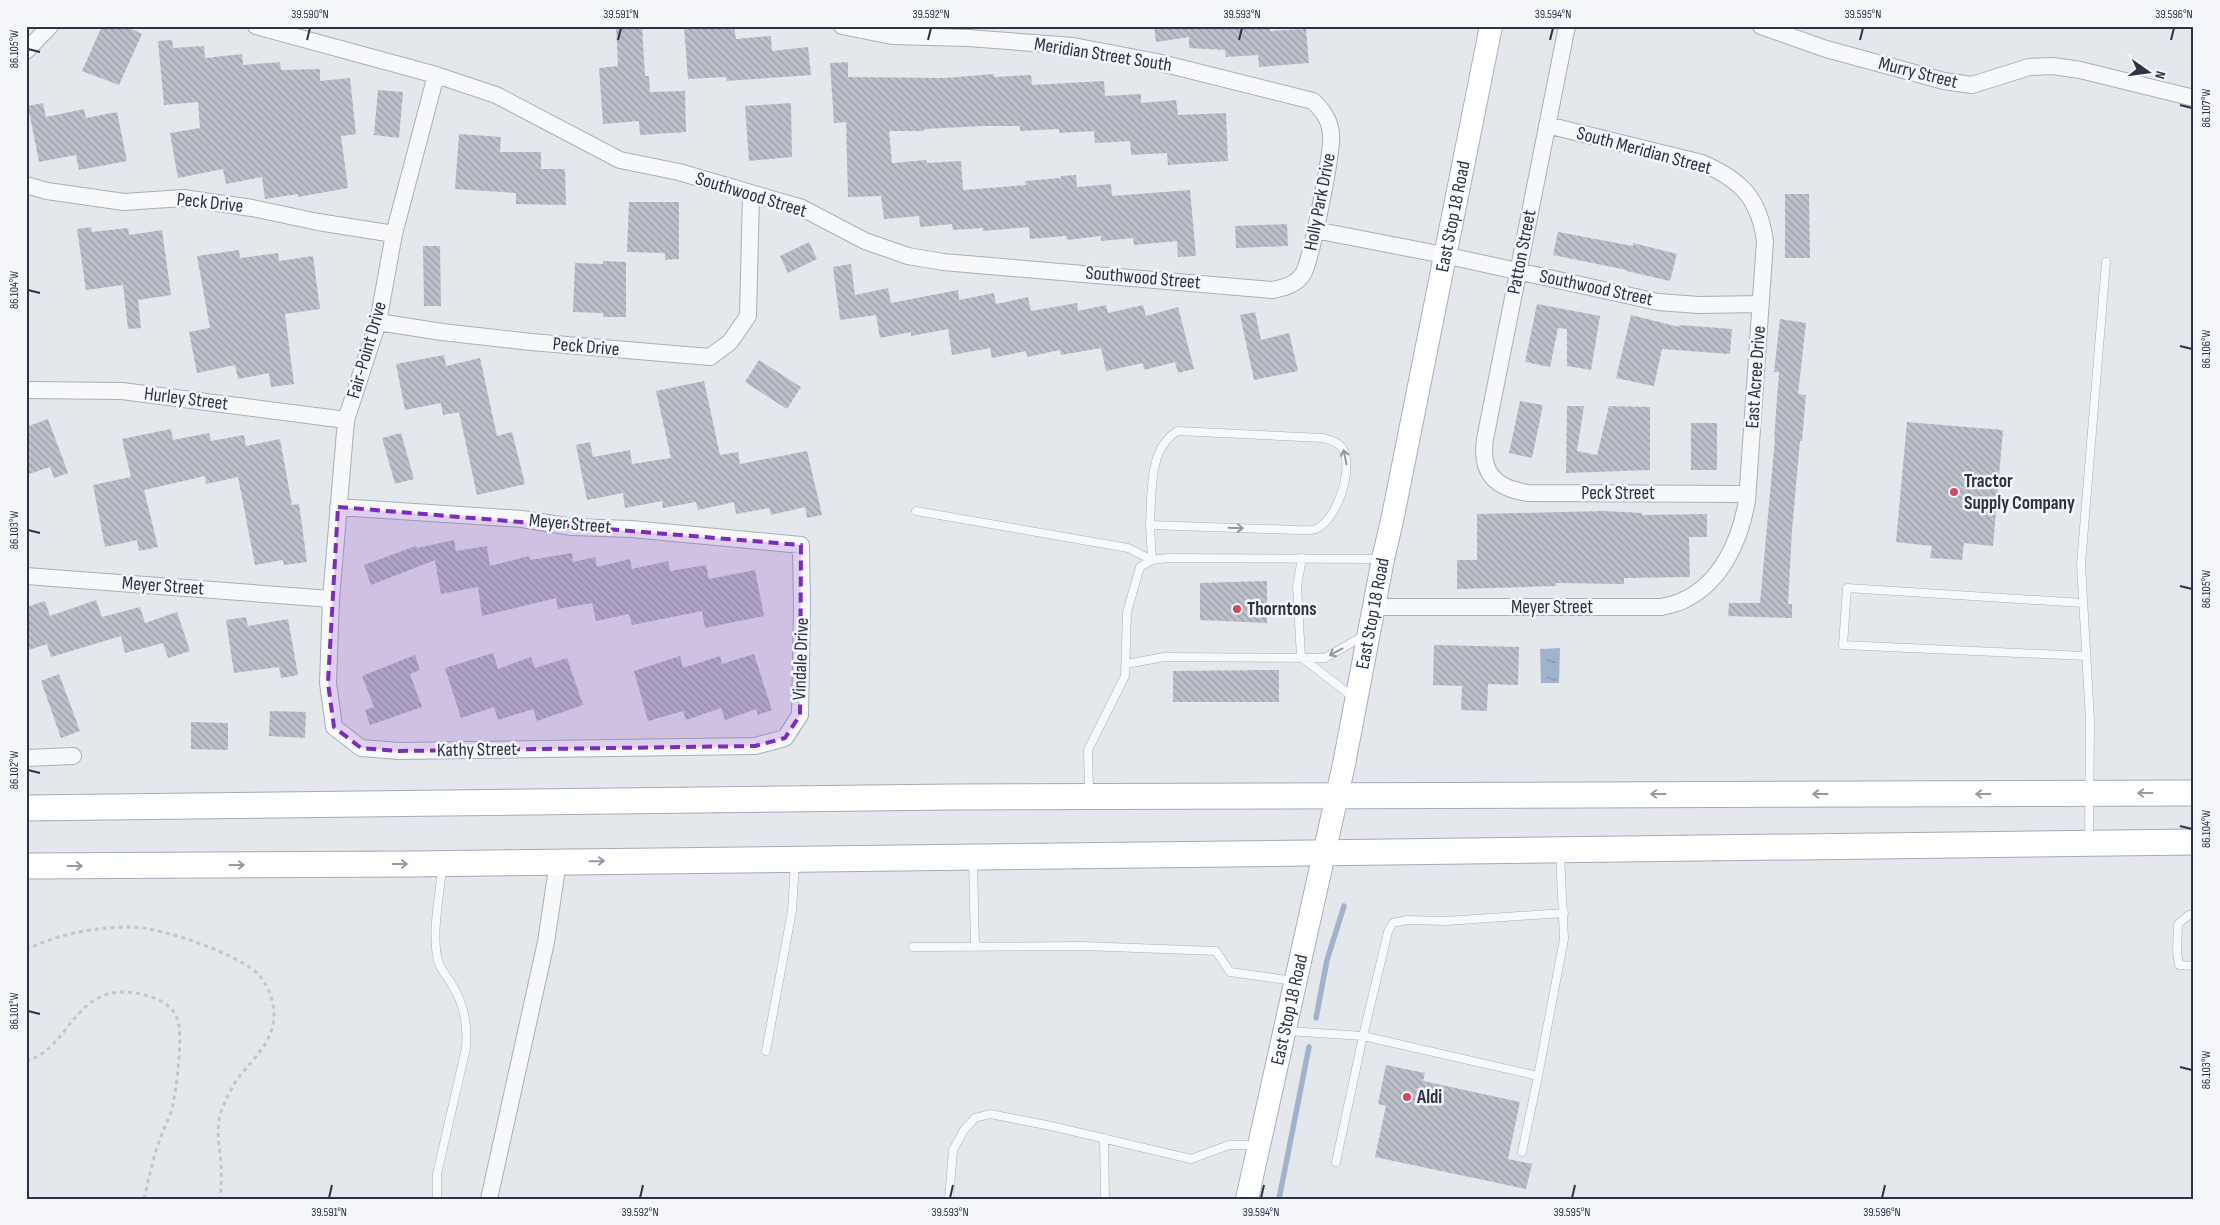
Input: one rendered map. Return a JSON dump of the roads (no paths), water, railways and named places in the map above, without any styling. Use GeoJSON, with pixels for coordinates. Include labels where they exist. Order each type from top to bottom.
{"type":"FeatureCollection","features":[{"type":"Feature","properties":{"kind":"main road"},"geometry":{"type":"LineString","coordinates":[[26,808],[1089,796],[2194,793]]}},
{"type":"Feature","properties":{"kind":"main road"},"geometry":{"type":"LineString","coordinates":[[26,866],[558,862],[1324,851],[2194,842]]}},
{"type":"Feature","properties":{"kind":"street"},"geometry":{"type":"LineString","coordinates":[[26,51],[50,26]]}},
{"type":"Feature","properties":{"kind":"street","name":"Southwood Street"},"geometry":{"type":"LineString","coordinates":[[256,26],[436,75],[496,95],[620,160],[679,172],[802,208],[865,241],[908,256],[943,262],[1274,290],[1292,285]]}},
{"type":"Feature","properties":{"kind":"street","name":"Meridian Street South"},"geometry":{"type":"LineString","coordinates":[[842,26],[892,36],[968,38],[1073,46],[1157,62],[1290,94],[1313,101],[1326,113]]}},
{"type":"Feature","properties":{"kind":"street","name":"East Stop 18 Road"},"geometry":{"type":"LineString","coordinates":[[1247,1199],[1337,795],[1491,26]]}},
{"type":"Feature","properties":{"kind":"street","name":"Patton Street"},"geometry":{"type":"LineString","coordinates":[[1492,477],[1485,466],[1483,454],[1567,26]]}},
{"type":"Feature","properties":{"kind":"street","name":"Murry Street"},"geometry":{"type":"LineString","coordinates":[[1761,26],[1791,31],[1826,49],[1944,81],[1962,84],[1972,85],[2029,67],[2053,66],[2080,70],[2194,98]]}},
{"type":"Feature","properties":{"kind":"street","name":"Fair-Point Drive"},"geometry":{"type":"LineString","coordinates":[[331,599],[346,420],[378,322],[394,234],[436,75]]}},
{"type":"Feature","properties":{"kind":"street","name":"Holly Park Drive"},"geometry":{"type":"LineString","coordinates":[[1292,285],[1303,275],[1312,247],[1330,155],[1331,134],[1326,113]]}},
{"type":"Feature","properties":{"kind":"street","name":"South Meridian Street"},"geometry":{"type":"LineString","coordinates":[[1547,125],[1702,163],[1721,171],[1738,183]]}},
{"type":"Feature","properties":{"kind":"street","name":"East Acree Drive"},"geometry":{"type":"LineString","coordinates":[[1719,572],[1734,545],[1743,522],[1747,494],[1765,241],[1762,221],[1753,200],[1738,183]]}},
{"type":"Feature","properties":{"kind":"street","name":"Peck Drive"},"geometry":{"type":"LineString","coordinates":[[26,185],[124,202],[191,199],[394,234]]}},
{"type":"Feature","properties":{"kind":"street","name":"Peck Drive"},"geometry":{"type":"LineString","coordinates":[[378,322],[531,342],[688,356],[710,356],[730,342],[748,316],[751,194]]}},
{"type":"Feature","properties":{"kind":"street","name":"Southwood Street"},"geometry":{"type":"LineString","coordinates":[[1314,230],[1444,255],[1676,304],[1761,304]]}},
{"type":"Feature","properties":{"kind":"street","name":"Hurley Street"},"geometry":{"type":"LineString","coordinates":[[26,390],[122,391],[346,420]]}},
{"type":"Feature","properties":{"kind":"street","name":"Peck Street"},"geometry":{"type":"LineString","coordinates":[[1492,477],[1503,485],[1517,491],[1528,492],[1747,494]]}},
{"type":"Feature","properties":{"kind":"street","name":"Meyer Street"},"geometry":{"type":"LineString","coordinates":[[338,507],[522,519],[572,527],[631,529],[800,545]]}},
{"type":"Feature","properties":{"kind":"street","name":"Vindale Drive"},"geometry":{"type":"LineString","coordinates":[[755,746],[785,738],[800,715],[802,607],[800,545]]}},
{"type":"Feature","properties":{"kind":"street","name":"Meyer Street"},"geometry":{"type":"LineString","coordinates":[[1374,607],[1662,607],[1683,601],[1692,596],[1719,572]]}},
{"type":"Feature","properties":{"kind":"street","name":"Meyer Street"},"geometry":{"type":"LineString","coordinates":[[26,576],[331,599]]}},
{"type":"Feature","properties":{"kind":"street","name":"Kathy Street"},"geometry":{"type":"LineString","coordinates":[[331,599],[328,683],[334,727],[361,748],[399,751],[755,746]]}},
{"type":"Feature","properties":{"kind":"street"},"geometry":{"type":"LineString","coordinates":[[26,758],[73,756]]}},
{"type":"Feature","properties":{"kind":"street"},"geometry":{"type":"LineString","coordinates":[[489,1199],[546,942],[558,862]]}},
{"type":"Feature","properties":{"kind":"lane"},"geometry":{"type":"LineString","coordinates":[[2090,843],[2088,794],[2090,720],[2081,564],[2106,262]]}},
{"type":"Feature","properties":{"kind":"lane"},"geometry":{"type":"LineString","coordinates":[[1150,525],[1296,530],[1317,528],[1325,522],[1339,501],[1347,469],[1343,449],[1336,442],[1323,438],[1178,431],[1169,436],[1163,445],[1154,468],[1150,525],[1152,560]]}},
{"type":"Feature","properties":{"kind":"lane"},"geometry":{"type":"LineString","coordinates":[[916,511],[1128,548],[1152,560],[1383,559]]}},
{"type":"Feature","properties":{"kind":"lane"},"geometry":{"type":"LineString","coordinates":[[1302,558],[1297,586],[1301,657],[1356,700]]}},
{"type":"Feature","properties":{"kind":"lane"},"geometry":{"type":"LineString","coordinates":[[1089,796],[1088,750],[1125,676],[1127,612],[1140,567],[1152,560]]}},
{"type":"Feature","properties":{"kind":"lane"},"geometry":{"type":"LineString","coordinates":[[2083,603],[1848,588],[1843,644],[2086,656]]}},
{"type":"Feature","properties":{"kind":"lane"},"geometry":{"type":"LineString","coordinates":[[1126,664],[1164,657],[1325,658],[1369,633]]}},
{"type":"Feature","properties":{"kind":"lane"},"geometry":{"type":"LineString","coordinates":[[1522,1152],[1564,939],[1560,849]]}},
{"type":"Feature","properties":{"kind":"lane"},"geometry":{"type":"LineString","coordinates":[[973,856],[975,946]]}},
{"type":"Feature","properties":{"kind":"lane"},"geometry":{"type":"LineString","coordinates":[[766,1051],[792,911],[795,858]]}},
{"type":"Feature","properties":{"kind":"lane"},"geometry":{"type":"LineString","coordinates":[[437,1199],[437,1174],[466,1048],[468,1031],[460,1000],[437,958],[436,941],[442,863]]}},
{"type":"Feature","properties":{"kind":"lane"},"geometry":{"type":"LineString","coordinates":[[1336,1162],[1363,1036],[1388,932],[1393,923],[1407,920],[1446,920],[1564,913]]}},
{"type":"Feature","properties":{"kind":"lane"},"geometry":{"type":"LineString","coordinates":[[2194,915],[2189,915],[2178,924],[2177,952],[2179,964],[2194,966]]}},
{"type":"Feature","properties":{"kind":"lane"},"geometry":{"type":"LineString","coordinates":[[913,947],[1083,946],[1216,951],[1230,972],[1296,982]]}},
{"type":"Feature","properties":{"kind":"lane"},"geometry":{"type":"LineString","coordinates":[[1285,1030],[1363,1036],[1538,1076]]}},
{"type":"Feature","properties":{"kind":"lane"},"geometry":{"type":"LineString","coordinates":[[949,1199],[953,1150],[964,1130],[975,1118],[990,1114],[1104,1138],[1191,1160],[1230,1145],[1259,1145]]}},
{"type":"Feature","properties":{"kind":"lane"},"geometry":{"type":"LineString","coordinates":[[1104,1138],[1105,1199]]}},
{"type":"Feature","properties":{"kind":"water"},"geometry":{"type":"Polygon","coordinates":[[[1560,648],[1559,683],[1541,683],[1540,649],[1560,648]]]}},
{"type":"Feature","properties":{"kind":"waterway"},"geometry":{"type":"LineString","coordinates":[[1316,1018],[1327,960],[1344,906]]}},
{"type":"Feature","properties":{"kind":"waterway"},"geometry":{"type":"LineString","coordinates":[[1279,1199],[1309,1047]]}},
{"type":"Feature","properties":{"kind":"place","name":"Tractor Supply Company"},"geometry":{"type":"Point","coordinates":[1954,492]}},
{"type":"Feature","properties":{"kind":"place","name":"Thorntons"},"geometry":{"type":"Point","coordinates":[1237,609]}},
{"type":"Feature","properties":{"kind":"place","name":"Aldi"},"geometry":{"type":"Point","coordinates":[1407,1097]}}]}
